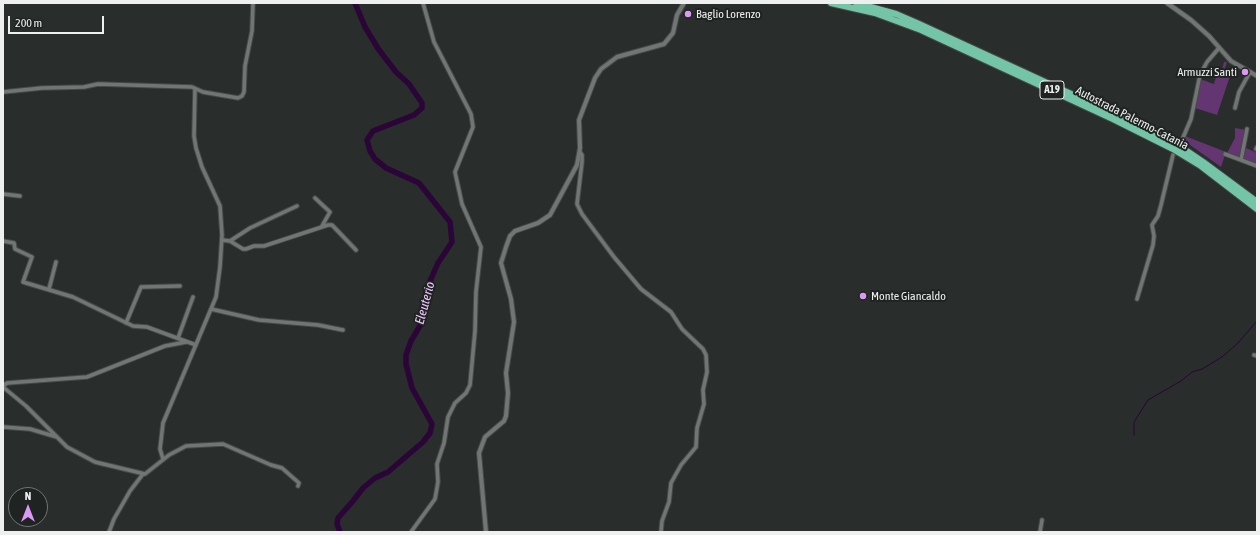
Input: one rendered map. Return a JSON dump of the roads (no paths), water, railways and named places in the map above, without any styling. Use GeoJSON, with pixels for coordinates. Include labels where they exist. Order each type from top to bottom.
{"type":"FeatureCollection","features":[{"type":"Feature","properties":{"kind":"highway","name":"Autostrada Palermo-Catania"},"geometry":{"type":"LineString","coordinates":[[831,3],[875,13],[921,30],[1173,148],[1201,166],[1257,209]]}},
{"type":"Feature","properties":{"kind":"highway","name":"Autostrada Palermo-Catania"},"geometry":{"type":"LineString","coordinates":[[856,3],[896,14],[1121,117],[1192,154],[1257,202]]}},
{"type":"Feature","properties":{"kind":"street"},"geometry":{"type":"LineString","coordinates":[[3,92],[42,88],[84,87],[98,84],[195,89],[220,96],[238,98],[242,96],[244,92],[245,66],[252,31],[253,3]]}},
{"type":"Feature","properties":{"kind":"street"},"geometry":{"type":"LineString","coordinates":[[411,532],[435,498],[438,482],[437,464],[444,443],[448,417],[455,403],[466,393],[470,385],[475,331],[476,292],[481,247],[462,204],[455,172],[473,127],[471,114],[434,42],[423,3]]}},
{"type":"Feature","properties":{"kind":"street"},"geometry":{"type":"LineString","coordinates":[[486,532],[479,453],[485,437],[504,421],[506,416],[508,393],[506,373],[514,322],[511,299],[502,272],[501,264],[510,236],[515,231],[538,223],[550,215],[577,166],[580,152],[579,120],[582,109],[598,74],[608,62],[617,57],[664,44],[673,33],[677,15],[684,3]]}},
{"type":"Feature","properties":{"kind":"street"},"geometry":{"type":"LineString","coordinates":[[1167,3],[1191,20],[1231,61],[1257,76]]}},
{"type":"Feature","properties":{"kind":"street"},"geometry":{"type":"LineString","coordinates":[[1182,140],[1191,119],[1200,75],[1207,62],[1219,48]]}},
{"type":"Feature","properties":{"kind":"street"},"geometry":{"type":"LineString","coordinates":[[1235,108],[1239,92],[1250,72]]}},
{"type":"Feature","properties":{"kind":"street"},"geometry":{"type":"LineString","coordinates":[[163,459],[160,449],[163,422],[211,309],[218,286],[222,240],[220,206],[202,167],[194,136],[195,89]]}},
{"type":"Feature","properties":{"kind":"street"},"geometry":{"type":"LineString","coordinates":[[1241,160],[1247,129]]}},
{"type":"Feature","properties":{"kind":"street"},"geometry":{"type":"LineString","coordinates":[[580,152],[582,155],[582,162],[577,204],[582,214],[614,257],[641,289],[671,312],[682,329],[703,349],[706,355],[707,372],[703,390],[704,404],[697,428],[696,447],[682,465],[671,483],[669,502],[662,521],[661,532]]}},
{"type":"Feature","properties":{"kind":"street"},"geometry":{"type":"LineString","coordinates":[[1225,154],[1257,166]]}},
{"type":"Feature","properties":{"kind":"street"},"geometry":{"type":"LineString","coordinates":[[1137,298],[1152,250],[1154,236],[1152,225],[1158,216],[1173,155]]}},
{"type":"Feature","properties":{"kind":"street"},"geometry":{"type":"LineString","coordinates":[[3,194],[20,196]]}},
{"type":"Feature","properties":{"kind":"street"},"geometry":{"type":"LineString","coordinates":[[315,198],[330,212],[322,226]]}},
{"type":"Feature","properties":{"kind":"street"},"geometry":{"type":"LineString","coordinates":[[230,241],[250,228],[297,206]]}},
{"type":"Feature","properties":{"kind":"street"},"geometry":{"type":"LineString","coordinates":[[222,240],[230,241],[243,249],[246,249],[254,246],[264,246],[322,226],[332,225],[356,250]]}},
{"type":"Feature","properties":{"kind":"street"},"geometry":{"type":"LineString","coordinates":[[3,241],[14,243],[15,249],[32,257],[23,282],[73,297],[126,322],[140,327],[147,327],[196,345]]}},
{"type":"Feature","properties":{"kind":"street"},"geometry":{"type":"LineString","coordinates":[[49,289],[56,262]]}},
{"type":"Feature","properties":{"kind":"street"},"geometry":{"type":"LineString","coordinates":[[126,322],[141,288],[180,286]]}},
{"type":"Feature","properties":{"kind":"street"},"geometry":{"type":"LineString","coordinates":[[178,338],[193,297]]}},
{"type":"Feature","properties":{"kind":"street"},"geometry":{"type":"LineString","coordinates":[[211,309],[259,320],[318,325],[343,330]]}},
{"type":"Feature","properties":{"kind":"street"},"geometry":{"type":"LineString","coordinates":[[143,474],[91,460],[72,451],[26,406],[3,386],[7,383],[88,377],[165,346],[186,342]]}},
{"type":"Feature","properties":{"kind":"street"},"geometry":{"type":"LineString","coordinates":[[3,427],[30,429],[58,438]]}},
{"type":"Feature","properties":{"kind":"street"},"geometry":{"type":"LineString","coordinates":[[109,532],[114,519],[130,491],[143,474],[163,459],[186,446],[223,444],[271,465],[282,468],[299,483],[298,486]]}},
{"type":"Feature","properties":{"kind":"street"},"geometry":{"type":"LineString","coordinates":[[1040,532],[1042,520]]}},
{"type":"Feature","properties":{"kind":"waterway","name":"Eleuterio"},"geometry":{"type":"LineString","coordinates":[[340,532],[337,524],[338,518],[363,488],[375,478],[388,472],[423,442],[430,433],[432,424],[412,388],[406,364],[406,355],[411,341],[421,324],[427,288],[438,263],[452,242],[450,222],[419,183],[386,168],[375,159],[370,151],[367,140],[373,131],[414,115],[422,108],[422,103],[409,84],[396,72],[379,50],[365,27],[355,3]]}},
{"type":"Feature","properties":{"kind":"waterway"},"geometry":{"type":"LineString","coordinates":[[1134,435],[1134,422],[1148,400],[1181,381],[1192,372],[1202,369],[1222,357],[1238,343],[1257,321]]}},
{"type":"Feature","properties":{"kind":"place","name":"Baglio Lorenzo"},"geometry":{"type":"Point","coordinates":[688,14]}},
{"type":"Feature","properties":{"kind":"place","name":"Armuzzi Santi"},"geometry":{"type":"Point","coordinates":[1245,72]}},
{"type":"Feature","properties":{"kind":"place","name":"Monte Giancaldo"},"geometry":{"type":"Point","coordinates":[863,296]}}]}
